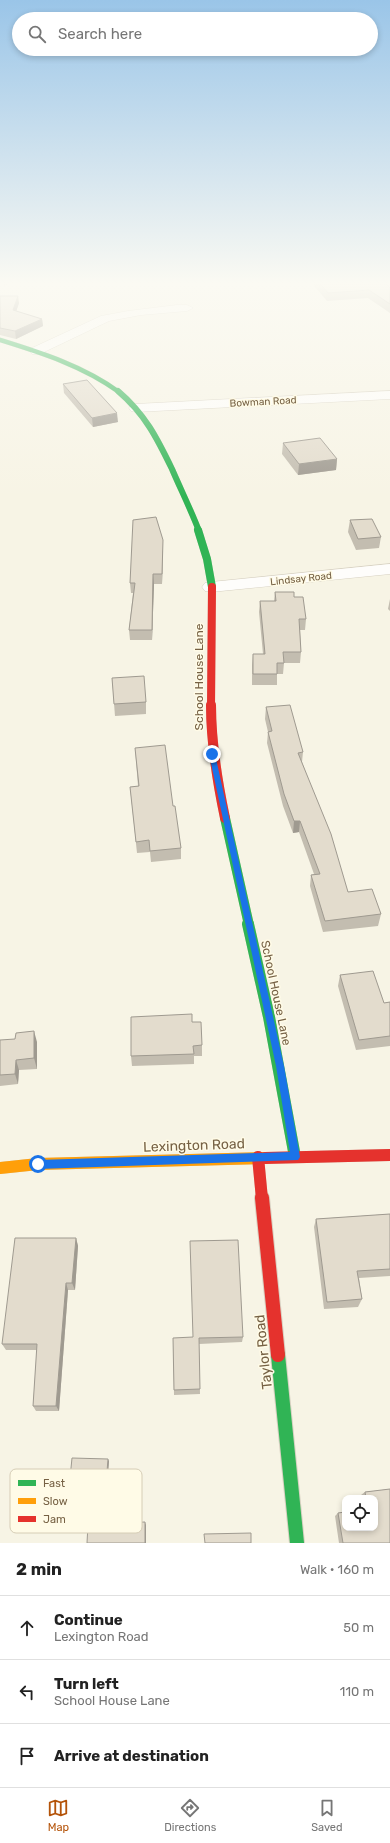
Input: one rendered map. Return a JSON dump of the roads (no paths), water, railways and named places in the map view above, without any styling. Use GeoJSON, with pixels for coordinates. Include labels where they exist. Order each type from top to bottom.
{"type":"FeatureCollection","features":[{"type":"Feature","properties":{"kind":"street","name":"School House Lane"},"geometry":{"type":"LineString","coordinates":[[39,353],[97,377],[118,390],[136,408],[150,426],[193,515],[206,555],[211,587],[210,687],[212,754],[280,1066],[295,1157]]}},
{"type":"Feature","properties":{"kind":"street","name":"Bowman Road"},"geometry":{"type":"LineString","coordinates":[[136,408],[181,404],[390,395]]}},
{"type":"Feature","properties":{"kind":"street","name":"Lindsay Road"},"geometry":{"type":"LineString","coordinates":[[211,587],[390,569]]}},
{"type":"Feature","properties":{"kind":"street","name":"Lexington Road"},"geometry":{"type":"LineString","coordinates":[[0,1168],[38,1164],[390,1155]]}},
{"type":"Feature","properties":{"kind":"street","name":"Taylor Road"},"geometry":{"type":"LineString","coordinates":[[258,1158],[297,1543]]}}]}
